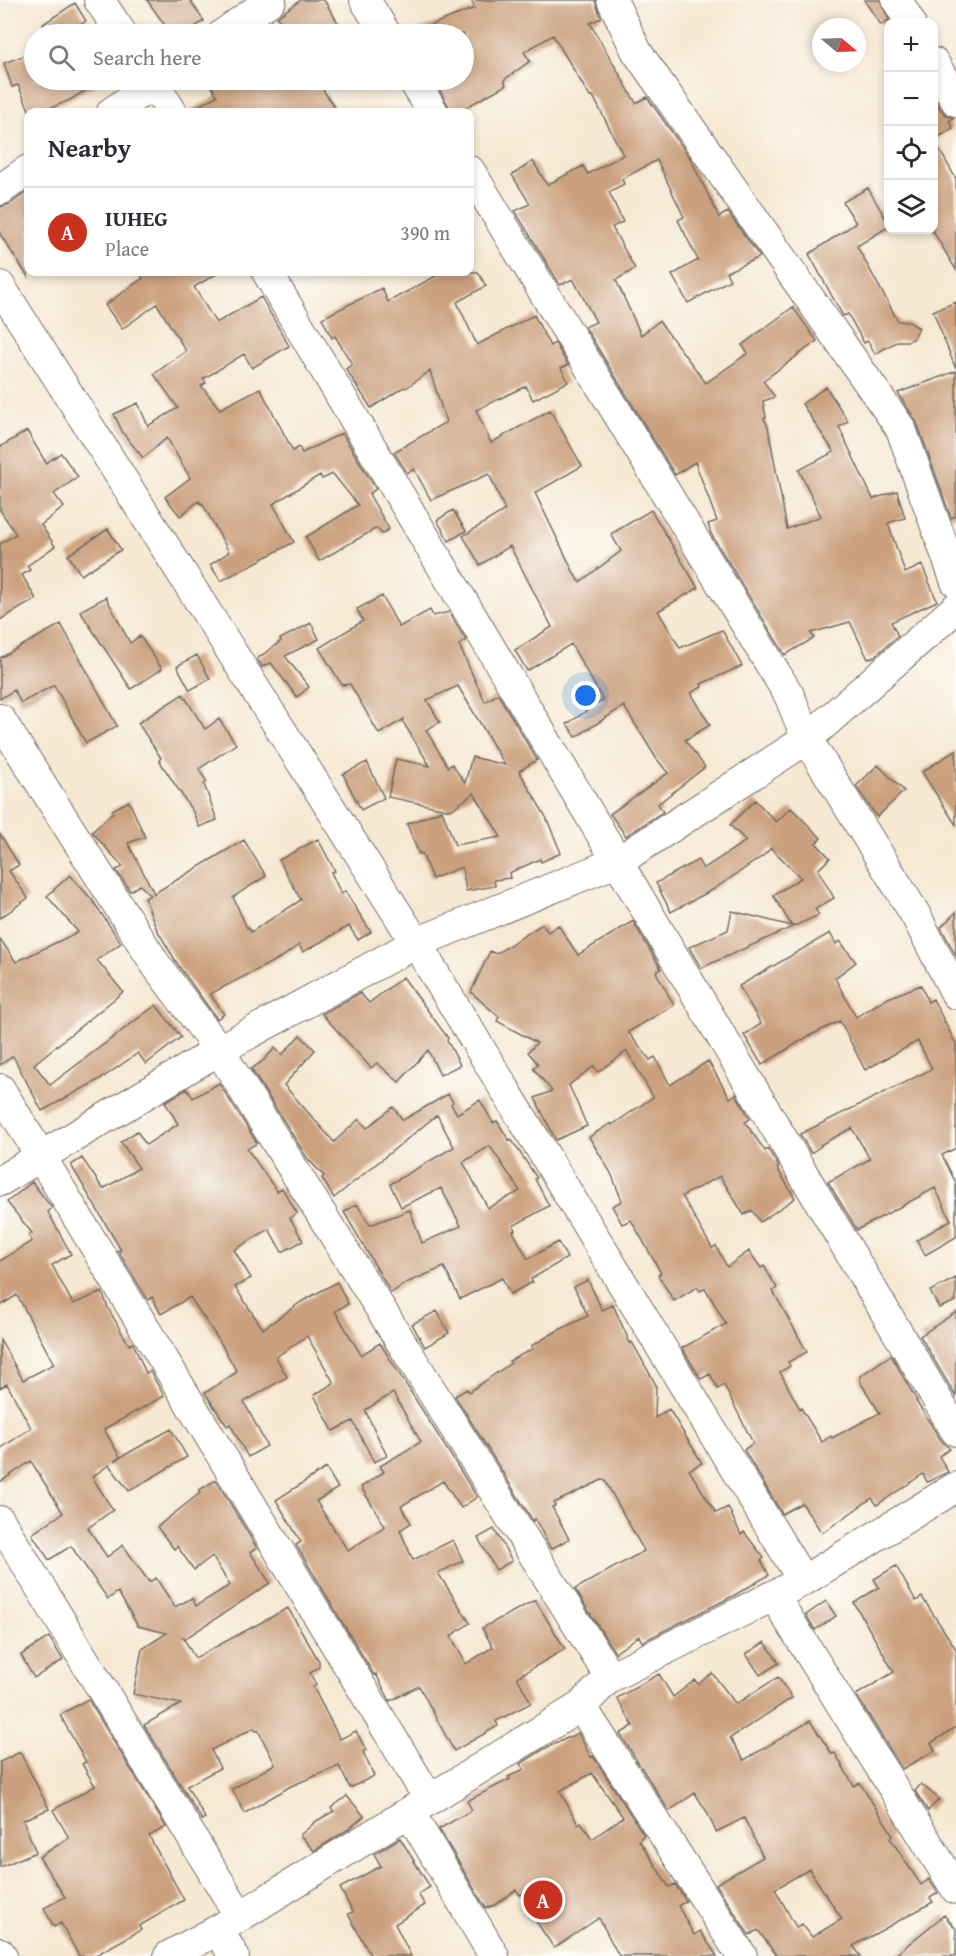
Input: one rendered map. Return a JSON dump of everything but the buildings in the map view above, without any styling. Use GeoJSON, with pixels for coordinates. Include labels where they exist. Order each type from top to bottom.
{"type":"FeatureCollection","features":[{"type":"Feature","properties":{"kind":"street"},"geometry":{"type":"LineString","coordinates":[[99,0],[115,24]]}},
{"type":"Feature","properties":{"kind":"street"},"geometry":{"type":"LineString","coordinates":[[237,24],[271,0]]}},
{"type":"Feature","properties":{"kind":"street"},"geometry":{"type":"LineString","coordinates":[[365,0],[380,24]]}},
{"type":"Feature","properties":{"kind":"street"},"geometry":{"type":"LineString","coordinates":[[612,0],[637,52],[901,429],[956,582]]}},
{"type":"Feature","properties":{"kind":"street"},"geometry":{"type":"LineString","coordinates":[[897,0],[908,18]]}},
{"type":"Feature","properties":{"kind":"street"},"geometry":{"type":"LineString","coordinates":[[938,71],[956,101]]}},
{"type":"Feature","properties":{"kind":"street"},"geometry":{"type":"LineString","coordinates":[[118,108],[143,90]]}},
{"type":"Feature","properties":{"kind":"street"},"geometry":{"type":"LineString","coordinates":[[160,90],[170,108]]}},
{"type":"Feature","properties":{"kind":"street"},"geometry":{"type":"LineString","coordinates":[[420,90],[431,108]]}},
{"type":"Feature","properties":{"kind":"street"},"geometry":{"type":"LineString","coordinates":[[0,190],[24,173]]}},
{"type":"Feature","properties":{"kind":"street"},"geometry":{"type":"LineString","coordinates":[[474,178],[789,695],[807,739],[915,914],[956,994]]}},
{"type":"Feature","properties":{"kind":"street"},"geometry":{"type":"LineString","coordinates":[[269,276],[956,1431]]}},
{"type":"Feature","properties":{"kind":"street"},"geometry":{"type":"LineString","coordinates":[[0,286],[416,943],[803,1581]]}},
{"type":"Feature","properties":{"kind":"street"},"geometry":{"type":"LineString","coordinates":[[0,1180],[219,1050],[416,943],[619,861],[807,739],[956,608]]}},
{"type":"Feature","properties":{"kind":"street"},"geometry":{"type":"LineString","coordinates":[[0,719],[156,965],[219,1050],[610,1677]]}},
{"type":"Feature","properties":{"kind":"street"},"geometry":{"type":"LineString","coordinates":[[0,1089],[419,1806],[494,1956]]}},
{"type":"Feature","properties":{"kind":"street"},"geometry":{"type":"LineString","coordinates":[[170,1956],[581,1706],[610,1677],[803,1581],[955,1489]]}},
{"type":"Feature","properties":{"kind":"street"},"geometry":{"type":"LineString","coordinates":[[0,1521],[229,1922],[234,1956]]}},
{"type":"Feature","properties":{"kind":"street"},"geometry":{"type":"LineString","coordinates":[[774,1596],[956,1889]]}},
{"type":"Feature","properties":{"kind":"street"},"geometry":{"type":"LineString","coordinates":[[581,1706],[742,1956]]}},
{"type":"Feature","properties":{"kind":"place","name":"IUHEG"},"geometry":{"type":"Point","coordinates":[543,1900]}}]}
